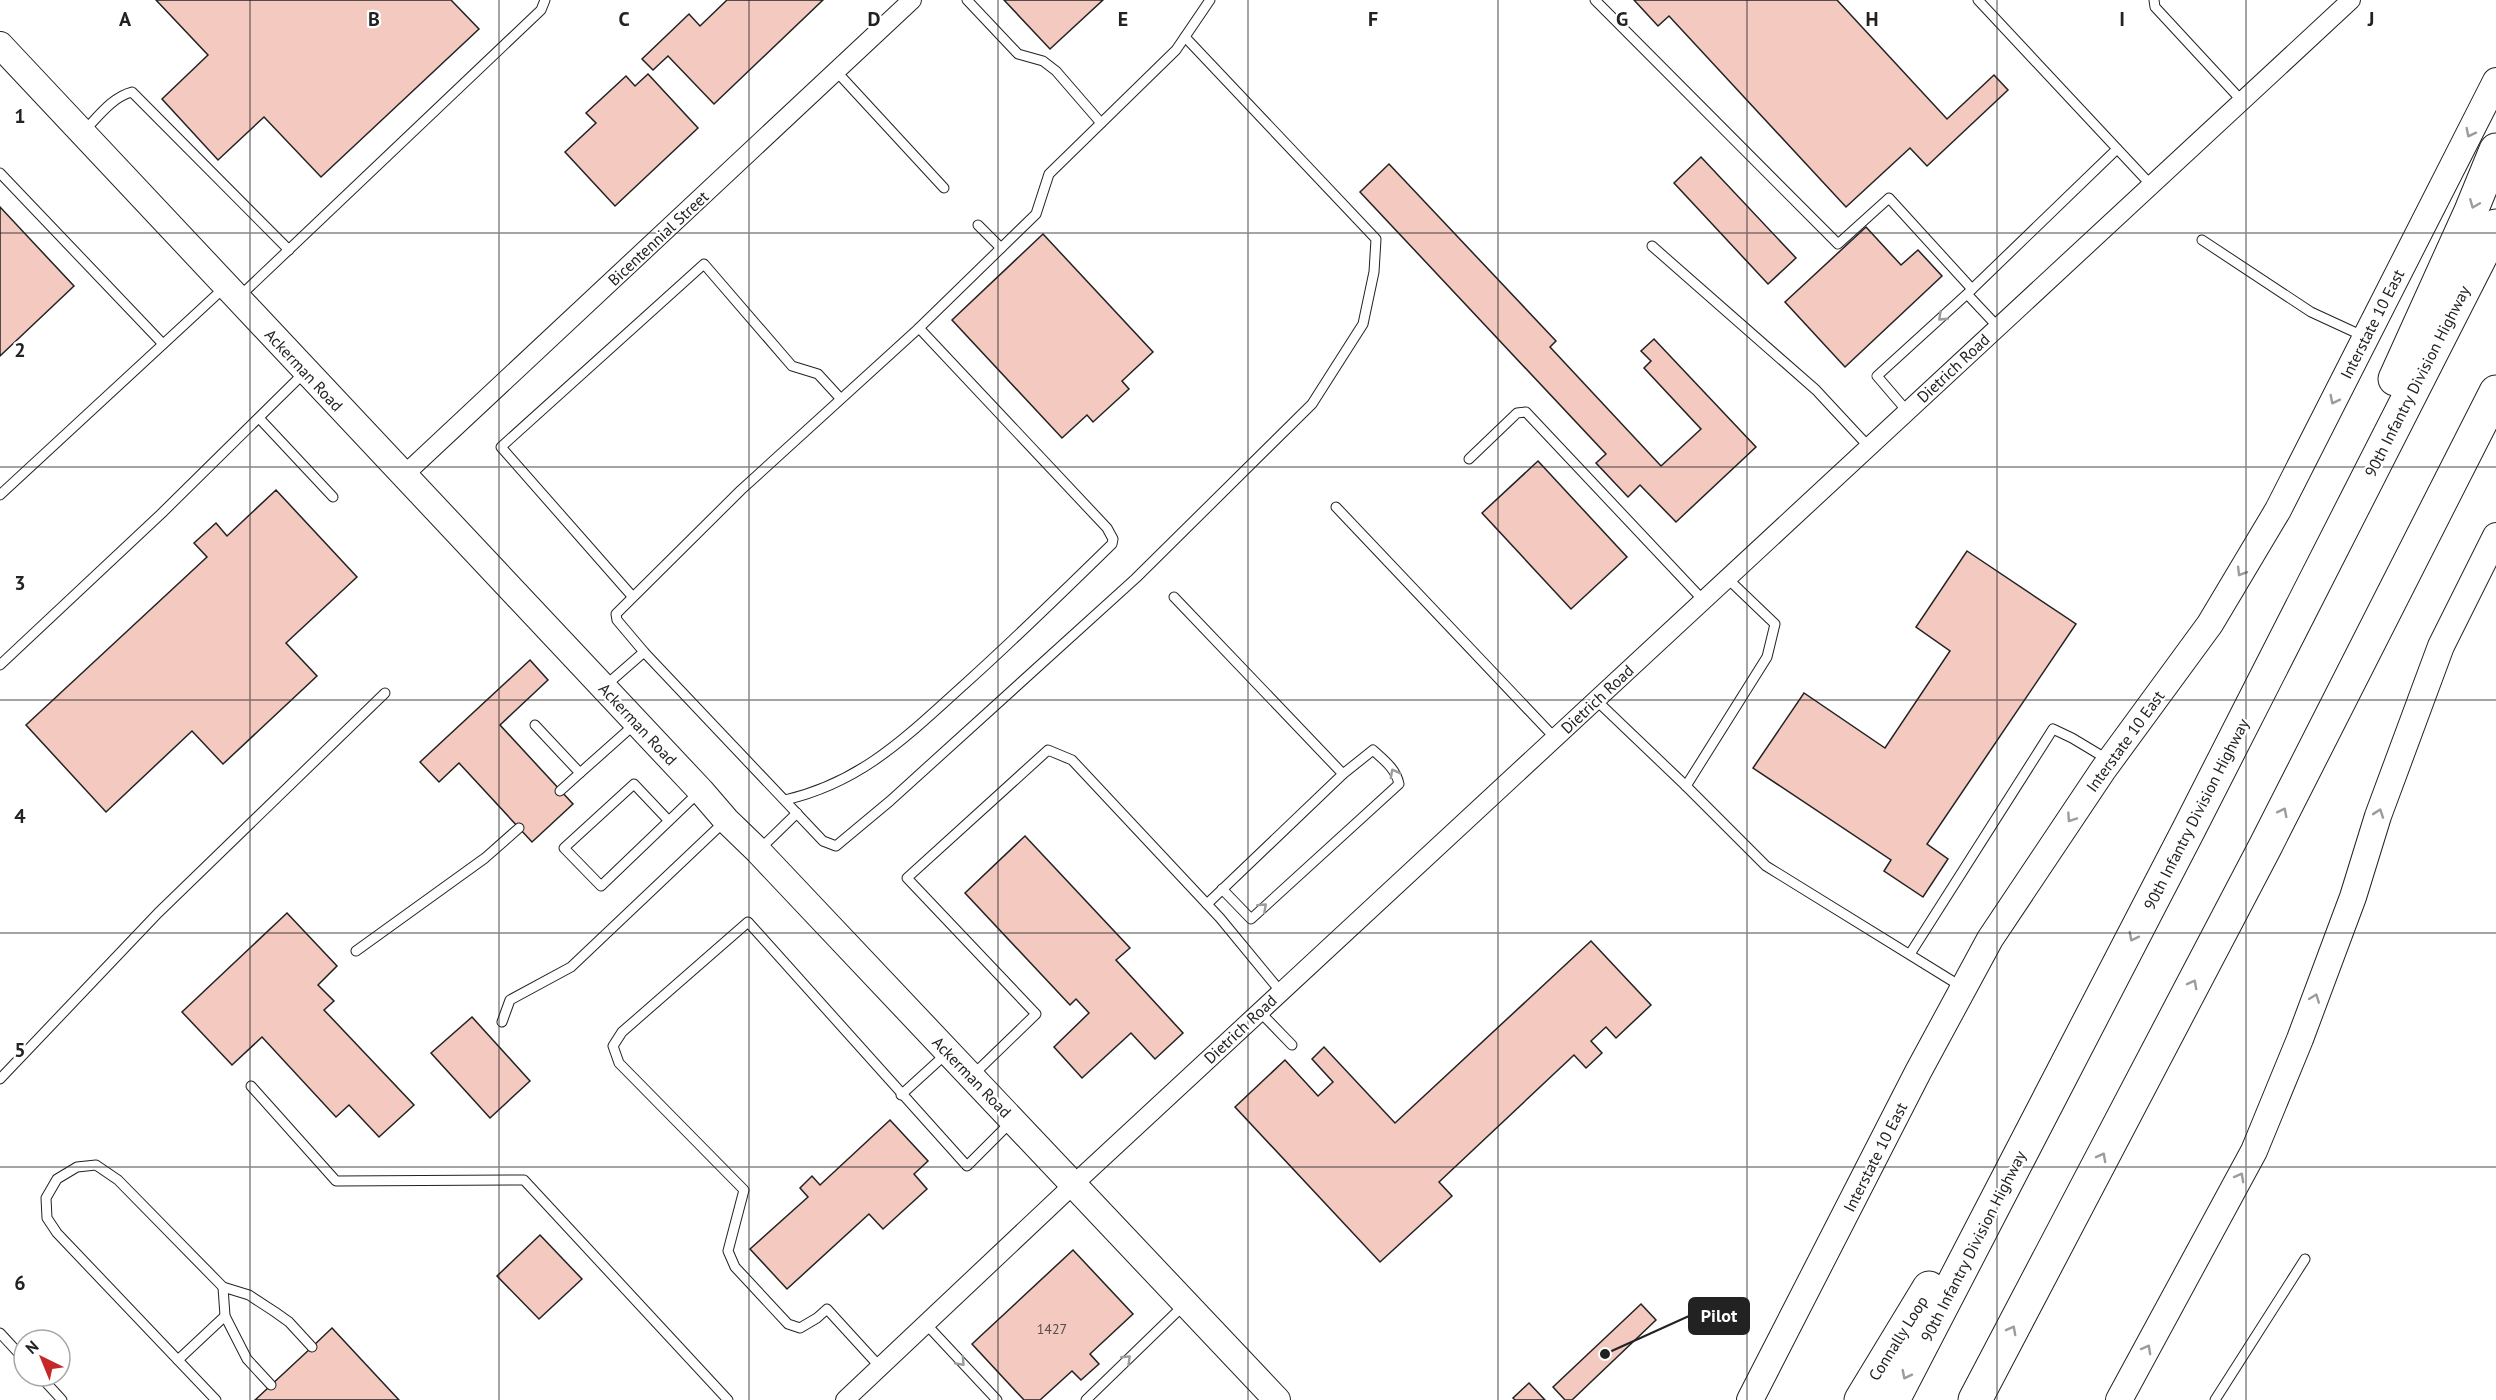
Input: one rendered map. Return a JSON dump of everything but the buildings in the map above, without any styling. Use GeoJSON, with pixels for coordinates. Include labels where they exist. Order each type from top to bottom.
{"type":"FeatureCollection","features":[{"type":"Feature","properties":{"kind":"highway"},"geometry":{"type":"LineString","coordinates":[[2189,829],[2466,222],[2496,150]]}},
{"type":"Feature","properties":{"kind":"highway","name":"90th Infantry Division Highway"},"geometry":{"type":"LineString","coordinates":[[1893,1400],[2189,829],[2496,226]]}},
{"type":"Feature","properties":{"kind":"highway"},"geometry":{"type":"LineString","coordinates":[[1975,1400],[2265,847],[2496,392]]}},
{"type":"Feature","properties":{"kind":"highway","name":"Connally Loop"},"geometry":{"type":"LineString","coordinates":[[1861,1400],[2068,1062]]}},
{"type":"Feature","properties":{"kind":"highway"},"geometry":{"type":"LineString","coordinates":[[1982,1400],[1994,1364]]}},
{"type":"Feature","properties":{"kind":"main road","name":"Ackerman Road"},"geometry":{"type":"LineString","coordinates":[[0,45],[403,476],[701,790],[726,820],[758,851],[1277,1400]]}},
{"type":"Feature","properties":{"kind":"main road","name":"Interstate 10 East"},"geometry":{"type":"LineString","coordinates":[[1750,1400],[1990,939],[2110,761],[2210,624],[2278,510],[2496,81]]}},
{"type":"Feature","properties":{"kind":"main road"},"geometry":{"type":"LineString","coordinates":[[2119,1400],[2254,1151],[2300,1039],[2349,908],[2378,816],[2441,646],[2496,536]]}},
{"type":"Feature","properties":{"kind":"street","name":"Bicentennial Street"},"geometry":{"type":"LineString","coordinates":[[403,476],[912,0]]}},
{"type":"Feature","properties":{"kind":"street","name":"Dietrich Road"},"geometry":{"type":"LineString","coordinates":[[850,1398],[1074,1184],[2350,0]]}},
{"type":"Feature","properties":{"kind":"lane"},"geometry":{"type":"LineString","coordinates":[[0,495],[163,344],[289,250],[541,10],[545,0]]}},
{"type":"Feature","properties":{"kind":"lane"},"geometry":{"type":"LineString","coordinates":[[967,0],[1018,54],[1043,61],[1056,71],[1101,123]]}},
{"type":"Feature","properties":{"kind":"lane"},"geometry":{"type":"LineString","coordinates":[[1185,37],[1376,239],[1374,272],[1363,324],[1312,404],[1136,578],[853,834],[836,846],[823,841],[644,652],[617,620],[615,614],[840,398],[919,328],[1036,214],[1049,174],[1176,50],[1210,0]]}},
{"type":"Feature","properties":{"kind":"lane"},"geometry":{"type":"LineString","coordinates":[[1595,0],[1838,244],[1889,198],[1970,291],[1998,327]]}},
{"type":"Feature","properties":{"kind":"lane"},"geometry":{"type":"LineString","coordinates":[[1978,0],[2151,185]]}},
{"type":"Feature","properties":{"kind":"lane"},"geometry":{"type":"LineString","coordinates":[[2154,0],[2155,6],[2242,101]]}},
{"type":"Feature","properties":{"kind":"lane"},"geometry":{"type":"LineString","coordinates":[[836,71],[944,188]]}},
{"type":"Feature","properties":{"kind":"lane"},"geometry":{"type":"LineString","coordinates":[[82,133],[114,101],[132,92],[289,250]]}},
{"type":"Feature","properties":{"kind":"lane"},"geometry":{"type":"LineString","coordinates":[[1907,411],[1877,376],[1970,291],[2116,149]]}},
{"type":"Feature","properties":{"kind":"lane"},"geometry":{"type":"LineString","coordinates":[[0,173],[163,344]]}},
{"type":"Feature","properties":{"kind":"lane"},"geometry":{"type":"LineString","coordinates":[[978,225],[1001,248]]}},
{"type":"Feature","properties":{"kind":"lane"},"geometry":{"type":"LineString","coordinates":[[2202,240],[2311,312],[2366,337]]}},
{"type":"Feature","properties":{"kind":"lane"},"geometry":{"type":"LineString","coordinates":[[1652,246],[1815,390],[1869,447]]}},
{"type":"Feature","properties":{"kind":"lane"},"geometry":{"type":"LineString","coordinates":[[632,596],[501,447],[704,264],[792,366],[818,374],[840,398]]}},
{"type":"Feature","properties":{"kind":"lane"},"geometry":{"type":"LineString","coordinates":[[785,800],[809,795],[844,780],[874,762],[914,730],[1006,647],[1112,544],[1113,539],[1107,528],[919,328]]}},
{"type":"Feature","properties":{"kind":"lane"},"geometry":{"type":"LineString","coordinates":[[0,664],[162,513],[306,371]]}},
{"type":"Feature","properties":{"kind":"lane"},"geometry":{"type":"LineString","coordinates":[[1469,459],[1517,413],[1526,412],[1703,600]]}},
{"type":"Feature","properties":{"kind":"lane"},"geometry":{"type":"LineString","coordinates":[[259,418],[333,497]]}},
{"type":"Feature","properties":{"kind":"lane"},"geometry":{"type":"LineString","coordinates":[[1336,507],[1555,738]]}},
{"type":"Feature","properties":{"kind":"lane"},"geometry":{"type":"LineString","coordinates":[[1686,786],[1767,657],[1775,624],[1727,578]]}},
{"type":"Feature","properties":{"kind":"lane"},"geometry":{"type":"LineString","coordinates":[[1174,597],[1343,774]]}},
{"type":"Feature","properties":{"kind":"lane"},"geometry":{"type":"LineString","coordinates":[[604,687],[644,652]]}},
{"type":"Feature","properties":{"kind":"lane"},"geometry":{"type":"LineString","coordinates":[[0,1079],[158,913],[385,693]]}},
{"type":"Feature","properties":{"kind":"lane"},"geometry":{"type":"LineString","coordinates":[[1596,699],[1766,866],[1964,989]]}},
{"type":"Feature","properties":{"kind":"lane"},"geometry":{"type":"LineString","coordinates":[[561,791],[637,722]]}},
{"type":"Feature","properties":{"kind":"lane"},"geometry":{"type":"LineString","coordinates":[[535,725],[580,773]]}},
{"type":"Feature","properties":{"kind":"lane"},"geometry":{"type":"LineString","coordinates":[[1910,954],[2054,729],[2110,761]]}},
{"type":"Feature","properties":{"kind":"lane"},"geometry":{"type":"LineString","coordinates":[[972,1077],[1036,1014],[907,878],[1048,750],[1072,760],[1207,904],[1281,992]]}},
{"type":"Feature","properties":{"kind":"lane"},"geometry":{"type":"LineString","coordinates":[[1207,904],[1222,889],[1343,774],[1373,750],[1389,764],[1399,784],[1251,919],[1222,889]]}},
{"type":"Feature","properties":{"kind":"lane"},"geometry":{"type":"LineString","coordinates":[[669,821],[634,784],[564,848],[601,886],[669,821],[701,790]]}},
{"type":"Feature","properties":{"kind":"lane"},"geometry":{"type":"LineString","coordinates":[[758,851],[797,813]]}},
{"type":"Feature","properties":{"kind":"lane"},"geometry":{"type":"LineString","coordinates":[[502,1022],[510,1000],[571,967],[726,820]]}},
{"type":"Feature","properties":{"kind":"lane"},"geometry":{"type":"LineString","coordinates":[[356,951],[485,858],[519,828]]}},
{"type":"Feature","properties":{"kind":"lane"},"geometry":{"type":"LineString","coordinates":[[880,1367],[827,1309],[800,1328],[788,1324],[735,1267],[728,1251],[744,1190],[619,1063],[613,1046],[622,1032],[748,922],[967,1166],[1013,1120]]}},
{"type":"Feature","properties":{"kind":"lane"},"geometry":{"type":"LineString","coordinates":[[1260,1011],[1292,1045]]}},
{"type":"Feature","properties":{"kind":"lane"},"geometry":{"type":"LineString","coordinates":[[901,1095],[948,1052]]}},
{"type":"Feature","properties":{"kind":"lane"},"geometry":{"type":"LineString","coordinates":[[251,1086],[336,1181],[524,1180],[728,1400]]}},
{"type":"Feature","properties":{"kind":"lane"},"geometry":{"type":"LineString","coordinates":[[216,1400],[57,1233],[47,1218],[46,1198],[57,1179],[77,1167],[96,1165],[118,1180],[223,1287],[249,1294],[289,1322],[312,1347]]}},
{"type":"Feature","properties":{"kind":"lane"},"geometry":{"type":"LineString","coordinates":[[2215,1400],[2305,1258]]}},
{"type":"Feature","properties":{"kind":"lane"},"geometry":{"type":"LineString","coordinates":[[223,1287],[225,1316],[247,1359],[271,1385]]}},
{"type":"Feature","properties":{"kind":"lane"},"geometry":{"type":"LineString","coordinates":[[1086,1400],[1186,1303]]}},
{"type":"Feature","properties":{"kind":"lane"},"geometry":{"type":"LineString","coordinates":[[178,1360],[225,1316]]}},
{"type":"Feature","properties":{"kind":"lane"},"geometry":{"type":"LineString","coordinates":[[926,1324],[997,1400]]}},
{"type":"Feature","properties":{"kind":"lane"},"geometry":{"type":"LineString","coordinates":[[0,1333],[12,1346]]}},
{"type":"Feature","properties":{"kind":"lane"},"geometry":{"type":"LineString","coordinates":[[51,1388],[62,1400]]}},
{"type":"Feature","properties":{"kind":"place","name":"Pilot"},"geometry":{"type":"Point","coordinates":[1605,1354]}}]}
